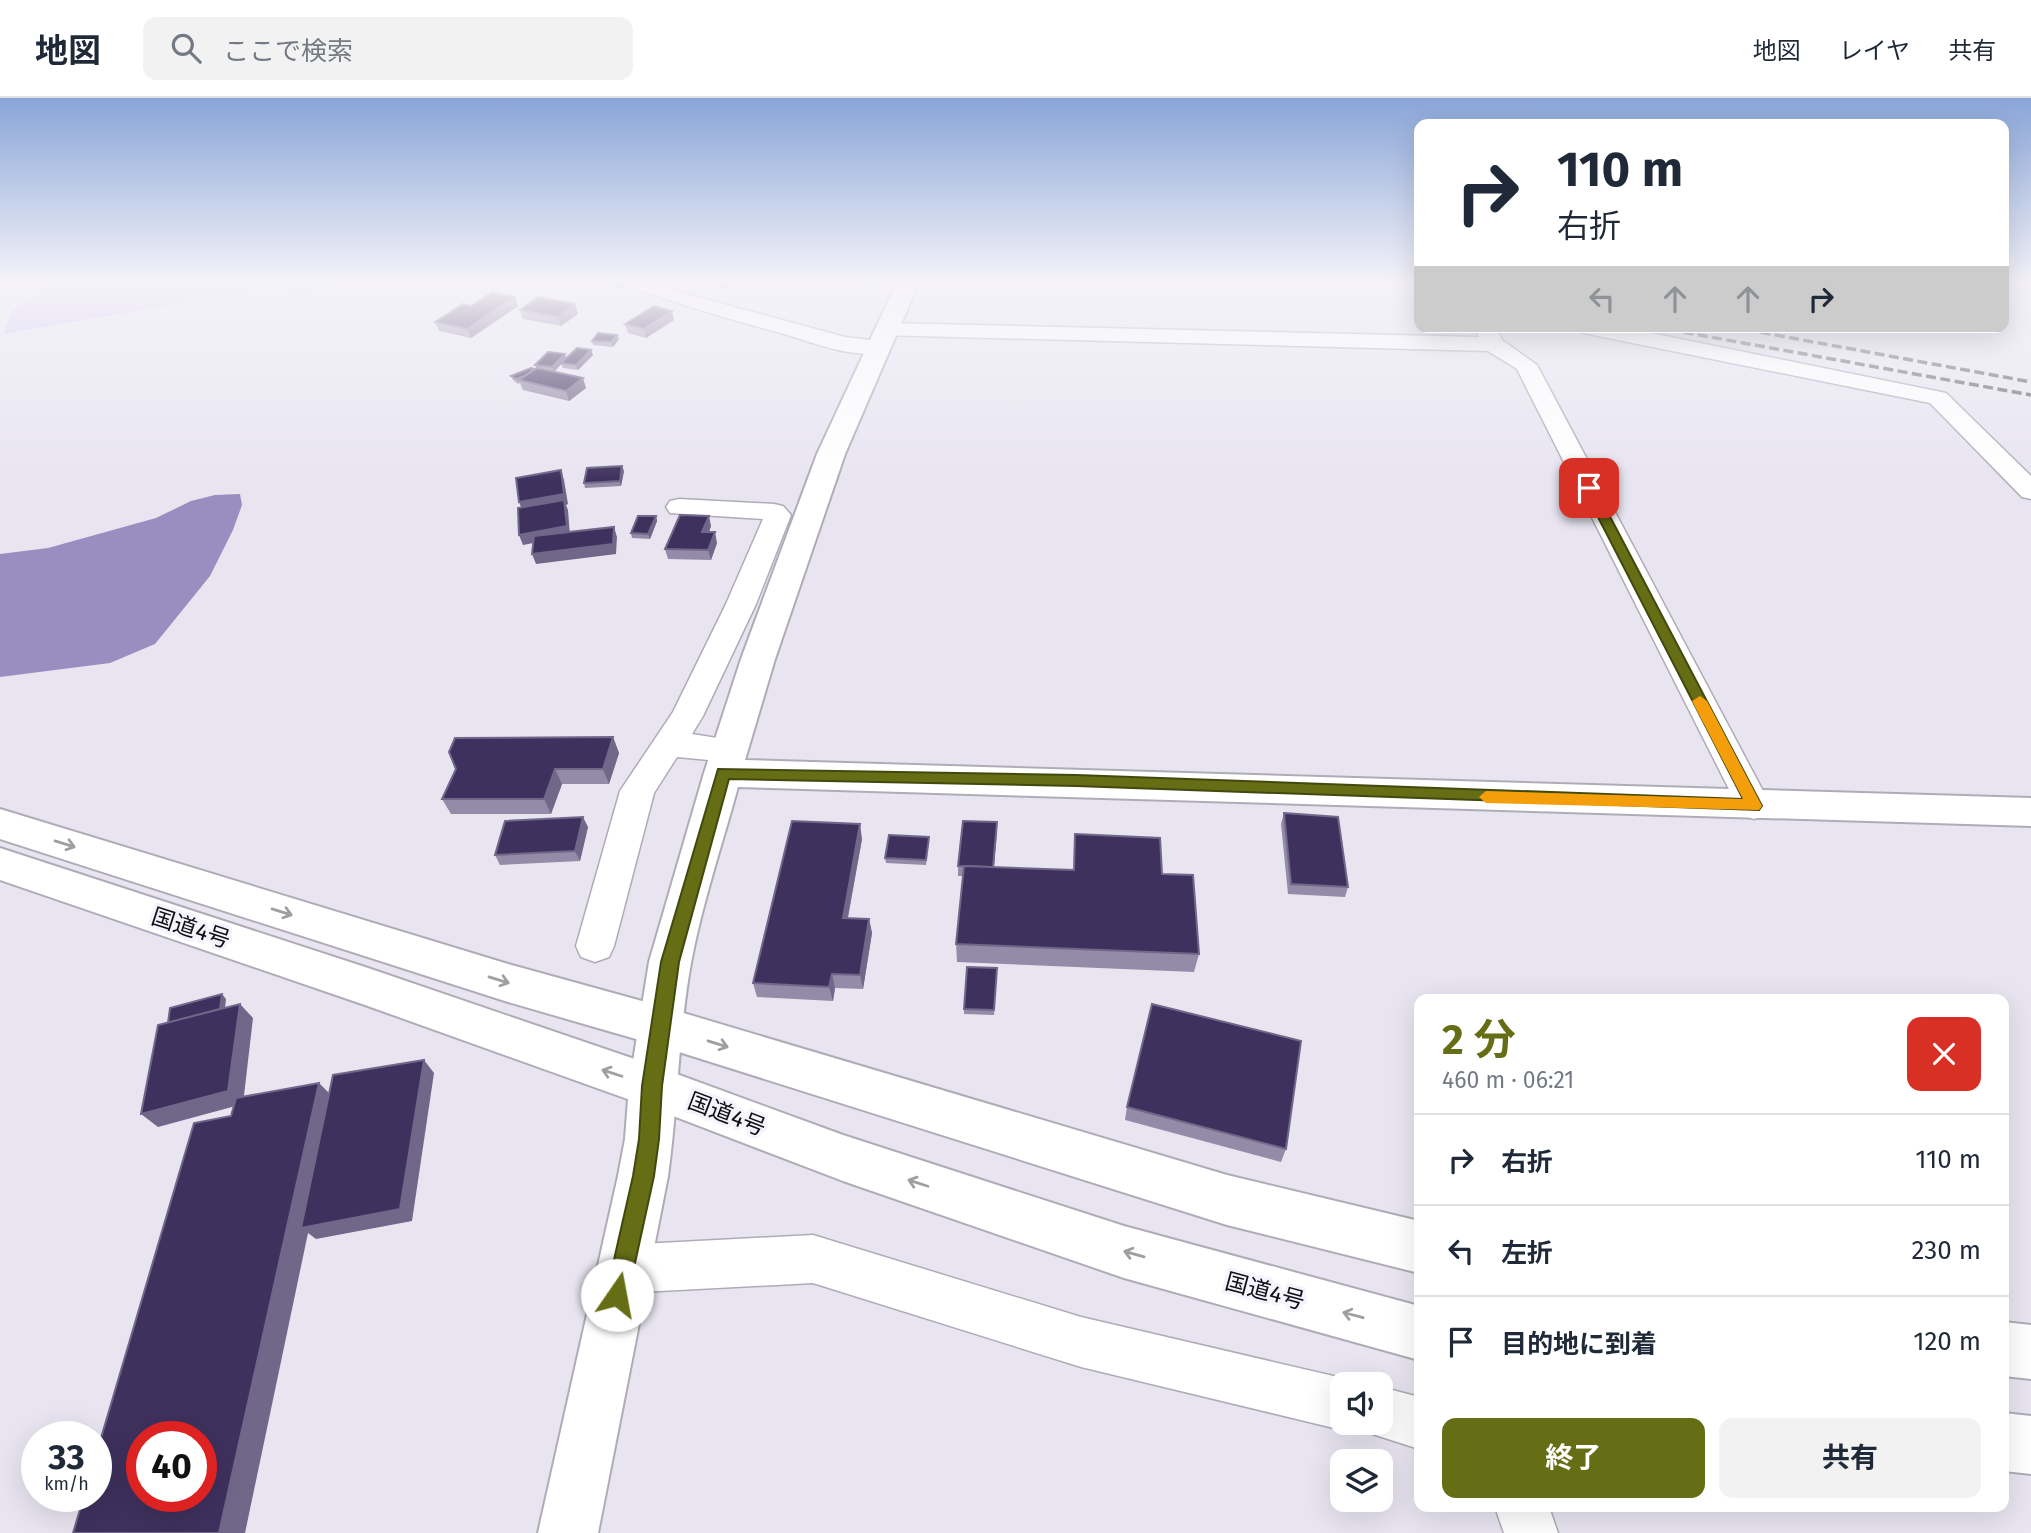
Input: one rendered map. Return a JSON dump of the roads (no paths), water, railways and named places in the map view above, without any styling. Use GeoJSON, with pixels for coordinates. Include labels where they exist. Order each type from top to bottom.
{"type":"FeatureCollection","features":[{"type":"Feature","properties":{"kind":"main road"},"geometry":{"type":"LineString","coordinates":[[568,1533],[643,1176],[649,1139],[652,1086],[670,962],[758,659],[831,454],[879,347]]}},
{"type":"Feature","properties":{"kind":"main road"},"geometry":{"type":"LineString","coordinates":[[727,761],[1076,780],[1754,806],[2031,813]]}},
{"type":"Feature","properties":{"kind":"main road","name":"国道4号"},"geometry":{"type":"LineString","coordinates":[[0,824],[508,983],[660,1026],[1227,1200],[1414,1246]]}},
{"type":"Feature","properties":{"kind":"main road","name":"国道4号"},"geometry":{"type":"LineString","coordinates":[[0,864],[368,987],[652,1086],[844,1158],[1124,1252],[1414,1332]]}},
{"type":"Feature","properties":{"kind":"main road"},"geometry":{"type":"LineString","coordinates":[[2009,1350],[2031,1352]]}},
{"type":"Feature","properties":{"kind":"main road"},"geometry":{"type":"LineString","coordinates":[[2009,1442],[2031,1445]]}},
{"type":"Feature","properties":{"kind":"street"},"geometry":{"type":"LineString","coordinates":[[1504,347],[1526,365],[1754,806]]}},
{"type":"Feature","properties":{"kind":"street"},"geometry":{"type":"LineString","coordinates":[[1686,347],[1938,398],[2031,491]]}},
{"type":"Feature","properties":{"kind":"street"},"geometry":{"type":"LineString","coordinates":[[595,946],[637,791],[687,716],[741,604],[778,515],[774,512],[679,507]]}},
{"type":"Feature","properties":{"kind":"street"},"geometry":{"type":"LineString","coordinates":[[670,744],[727,761]]}},
{"type":"Feature","properties":{"kind":"street"},"geometry":{"type":"LineString","coordinates":[[622,1269],[813,1259],[1081,1342],[1330,1401]]}},
{"type":"Feature","properties":{"kind":"street"},"geometry":{"type":"LineString","coordinates":[[1393,1416],[1414,1422]]}},
{"type":"Feature","properties":{"kind":"street"},"geometry":{"type":"LineString","coordinates":[[1524,1512],[1531,1533]]}},
{"type":"Feature","properties":{"kind":"railway"},"geometry":{"type":"LineString","coordinates":[[1765,347],[2031,395]]}},
{"type":"Feature","properties":{"kind":"railway"},"geometry":{"type":"LineString","coordinates":[[1841,347],[2031,382]]}}]}
